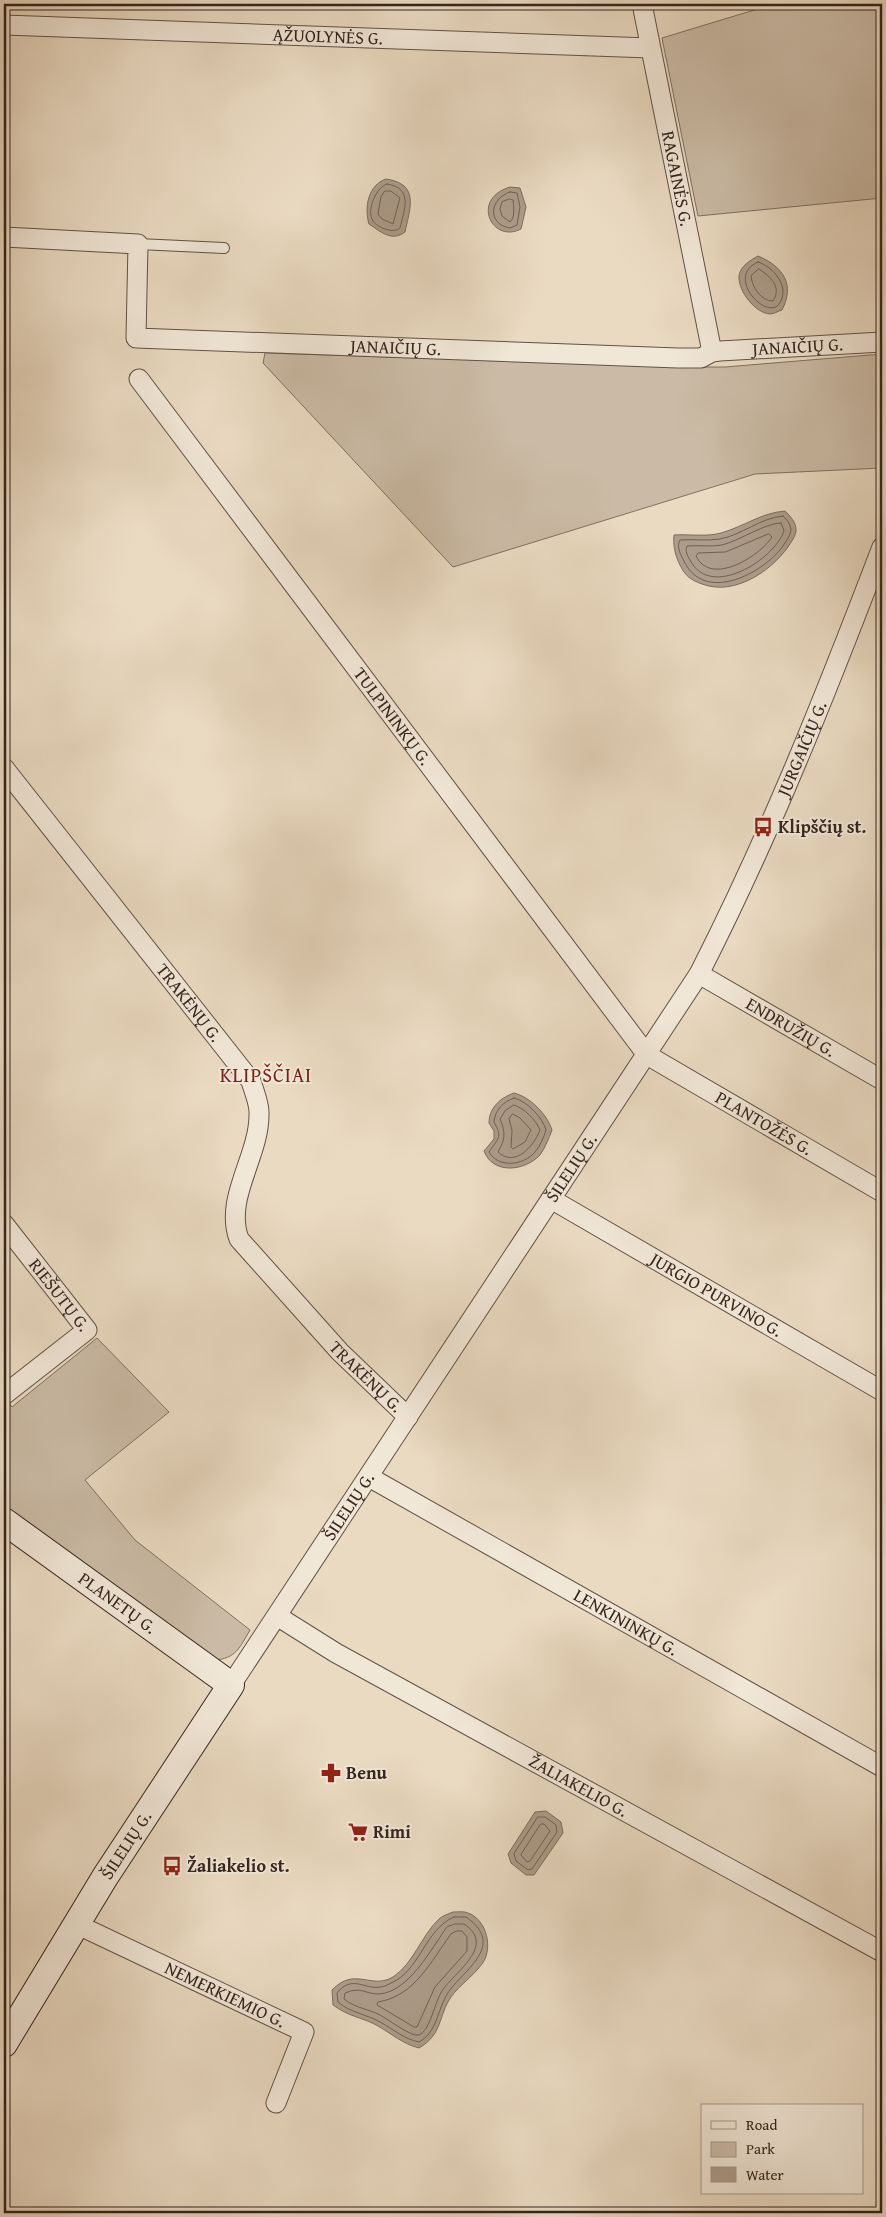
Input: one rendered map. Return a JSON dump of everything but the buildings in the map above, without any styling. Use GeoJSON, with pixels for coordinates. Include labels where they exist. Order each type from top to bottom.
{"type":"FeatureCollection","features":[{"type":"Feature","properties":{"kind":"main road","name":"PLANETŲ G."},"geometry":{"type":"LineString","coordinates":[[4,1521],[231,1685]]}},
{"type":"Feature","properties":{"kind":"main road","name":"ŠILELIŲ G."},"geometry":{"type":"LineString","coordinates":[[4,2044],[76,1924],[231,1685]]}},
{"type":"Feature","properties":{"kind":"street","name":"RAGAINĖS G."},"geometry":{"type":"LineString","coordinates":[[642,4],[712,352]]}},
{"type":"Feature","properties":{"kind":"street","name":"ĄŽUOLYNĖS G."},"geometry":{"type":"LineString","coordinates":[[4,25],[650,48]]}},
{"type":"Feature","properties":{"kind":"street"},"geometry":{"type":"LineString","coordinates":[[4,237],[138,244]]}},
{"type":"Feature","properties":{"kind":"street","name":"JANAIČIŲ G."},"geometry":{"type":"LineString","coordinates":[[138,244],[136,338],[678,358],[701,358],[712,352],[882,342]]}},
{"type":"Feature","properties":{"kind":"street","name":"TULPININKŲ G."},"geometry":{"type":"LineString","coordinates":[[138,379],[647,1055]]}},
{"type":"Feature","properties":{"kind":"street","name":"JURGAIČIŲ G."},"geometry":{"type":"LineString","coordinates":[[699,974],[739,896],[794,770],[877,575],[882,546]]}},
{"type":"Feature","properties":{"kind":"street","name":"TRAKĖNŲ G."},"geometry":{"type":"LineString","coordinates":[[4,768],[252,1081],[260,1114],[255,1145],[234,1208],[234,1226],[239,1239],[340,1352],[408,1417]]}},
{"type":"Feature","properties":{"kind":"street","name":"ŠILELIŲ G."},"geometry":{"type":"LineString","coordinates":[[231,1685],[699,974]]}},
{"type":"Feature","properties":{"kind":"street","name":"ENDRUŽIŲ G."},"geometry":{"type":"LineString","coordinates":[[699,974],[882,1080]]}},
{"type":"Feature","properties":{"kind":"street","name":"PLANTOŽĖS G."},"geometry":{"type":"LineString","coordinates":[[647,1055],[882,1192]]}},
{"type":"Feature","properties":{"kind":"street","name":"JURGIO PURVINO G."},"geometry":{"type":"LineString","coordinates":[[551,1200],[882,1391]]}},
{"type":"Feature","properties":{"kind":"street","name":"RIEŠUTŲ G."},"geometry":{"type":"LineString","coordinates":[[4,1224],[87,1330],[4,1395]]}},
{"type":"Feature","properties":{"kind":"street","name":"LENKININKŲ G."},"geometry":{"type":"LineString","coordinates":[[369,1477],[882,1767]]}},
{"type":"Feature","properties":{"kind":"street","name":"ŽALIAKELIO G."},"geometry":{"type":"LineString","coordinates":[[277,1616],[336,1653],[882,1952]]}},
{"type":"Feature","properties":{"kind":"street","name":"NEMERKIEMIO G."},"geometry":{"type":"LineString","coordinates":[[76,1924],[304,2032],[276,2103]]}},
{"type":"Feature","properties":{"kind":"lane"},"geometry":{"type":"LineString","coordinates":[[138,244],[224,248]]}},
{"type":"Feature","properties":{"kind":"green space"},"geometry":{"type":"Polygon","coordinates":[[[774,4],[882,4],[882,198],[698,216],[662,38],[774,4]]]}},
{"type":"Feature","properties":{"kind":"green space"},"geometry":{"type":"Polygon","coordinates":[[[265,353],[695,367],[725,367],[882,354],[882,468],[755,474],[453,567],[263,363],[265,353]]]}},
{"type":"Feature","properties":{"kind":"green space"},"geometry":{"type":"Polygon","coordinates":[[[97,1338],[169,1412],[85,1480],[135,1540],[250,1630],[237,1651],[228,1657],[214,1660],[4,1512],[4,1397],[12,1407],[97,1338]]]}},
{"type":"Feature","properties":{"kind":"water"},"geometry":{"type":"Polygon","coordinates":[[[386,179],[404,186],[410,198],[405,232],[396,236],[387,235],[369,224],[367,204],[371,192],[375,186],[386,179]]]}},
{"type":"Feature","properties":{"kind":"water"},"geometry":{"type":"Polygon","coordinates":[[[510,187],[520,188],[526,207],[521,229],[511,232],[501,230],[494,225],[488,210],[491,201],[498,193],[510,187]]]}},
{"type":"Feature","properties":{"kind":"water"},"geometry":{"type":"Polygon","coordinates":[[[758,256],[767,260],[780,271],[787,285],[786,301],[782,310],[773,314],[764,313],[753,305],[744,294],[739,282],[741,269],[758,256]]]}},
{"type":"Feature","properties":{"kind":"water"},"geometry":{"type":"Polygon","coordinates":[[[785,511],[795,524],[794,537],[780,556],[761,573],[739,584],[714,587],[695,581],[686,575],[682,569],[675,550],[674,535],[716,534],[768,514],[785,511]]]}},
{"type":"Feature","properties":{"kind":"water"},"geometry":{"type":"Polygon","coordinates":[[[514,1093],[532,1102],[542,1112],[552,1130],[540,1155],[526,1164],[510,1168],[494,1164],[488,1159],[484,1151],[494,1139],[494,1131],[489,1123],[493,1108],[504,1098],[514,1093]]]}},
{"type":"Feature","properties":{"kind":"water"},"geometry":{"type":"Polygon","coordinates":[[[546,1811],[561,1822],[563,1833],[534,1875],[526,1875],[511,1863],[508,1854],[535,1812],[546,1811]]]}},
{"type":"Feature","properties":{"kind":"water"},"geometry":{"type":"Polygon","coordinates":[[[453,1912],[466,1912],[479,1920],[486,1932],[487,1953],[478,1969],[451,1997],[436,2031],[427,2043],[419,2048],[413,2046],[378,2026],[333,2005],[332,1990],[340,1983],[356,1979],[377,1981],[393,1977],[407,1964],[427,1933],[440,1918],[453,1912]]]}},
{"type":"Feature","properties":{"kind":"place","name":"Klipščių st."},"geometry":{"type":"Point","coordinates":[763,827]}},
{"type":"Feature","properties":{"kind":"place","name":"Benu"},"geometry":{"type":"Point","coordinates":[331,1773]}},
{"type":"Feature","properties":{"kind":"place","name":"Rimi"},"geometry":{"type":"Point","coordinates":[358,1832]}},
{"type":"Feature","properties":{"kind":"place","name":"Žaliakelio st."},"geometry":{"type":"Point","coordinates":[172,1866]}},
{"type":"Feature","properties":{"kind":"district","name":"KLIPŠČIAI"},"geometry":{"type":"Point","coordinates":[266,1075]}}]}
